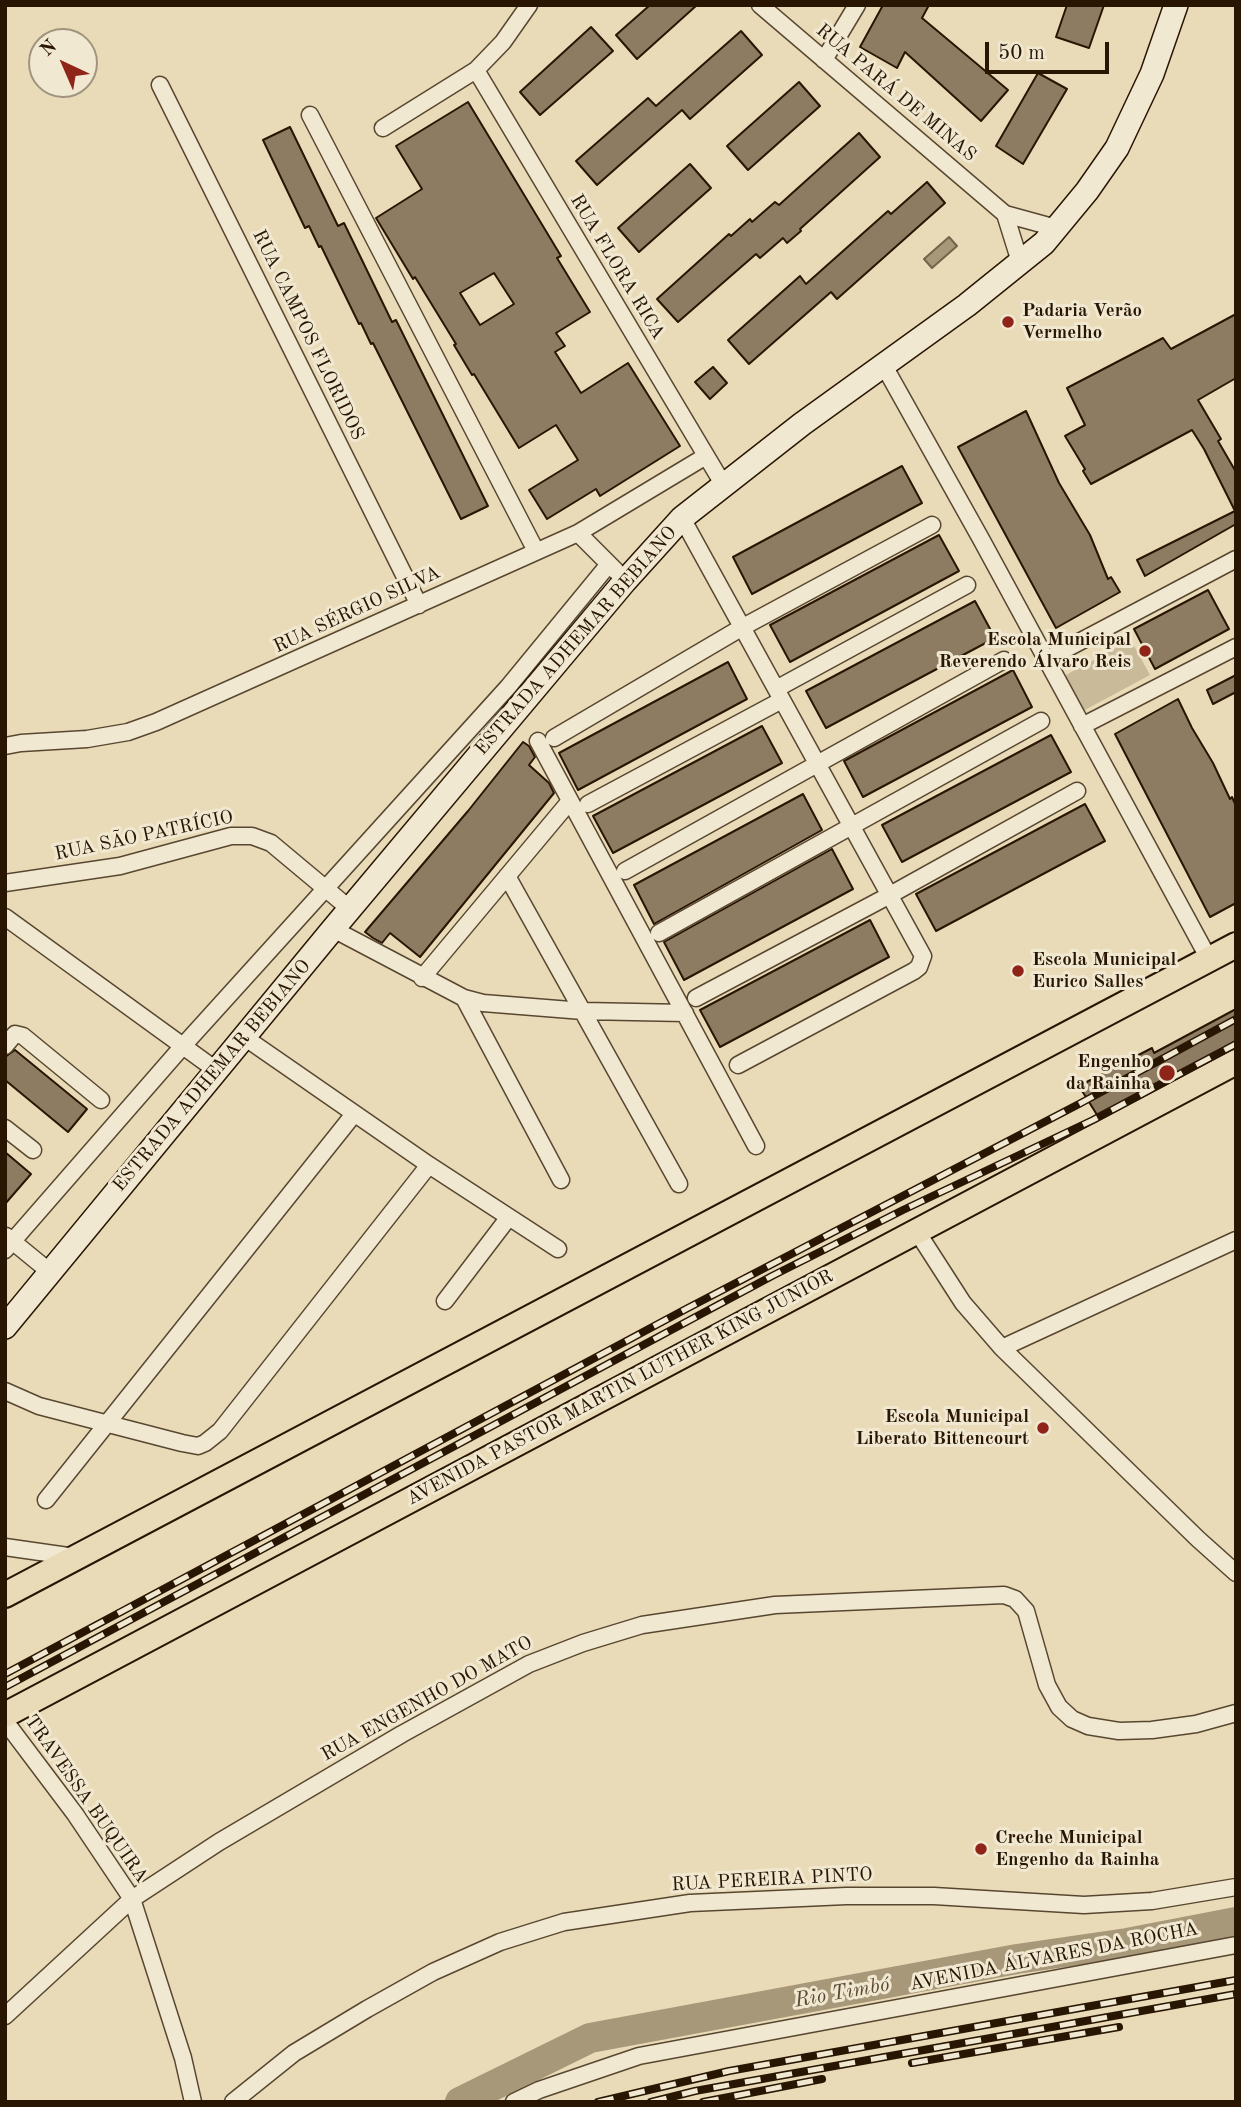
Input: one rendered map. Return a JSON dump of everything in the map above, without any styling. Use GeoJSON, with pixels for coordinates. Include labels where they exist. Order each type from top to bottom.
{"type":"FeatureCollection","features":[{"type":"Feature","properties":{"kind":"main road","name":"ESTRADA ADHEMAR BEBIANO"},"geometry":{"type":"LineString","coordinates":[[5,1326],[350,909],[617,572],[723,484],[883,364],[967,305],[1044,243],[1087,191],[1117,148],[1152,74],[1176,5]]}},
{"type":"Feature","properties":{"kind":"main road"},"geometry":{"type":"LineString","coordinates":[[5,1595],[1236,945]]}},
{"type":"Feature","properties":{"kind":"main road","name":"AVENIDA PASTOR MARTIN LUTHER KING JUNIOR"},"geometry":{"type":"LineString","coordinates":[[5,1715],[1236,1062]]}},
{"type":"Feature","properties":{"kind":"street"},"geometry":{"type":"LineString","coordinates":[[383,128],[476,70],[526,11],[541,5]]}},
{"type":"Feature","properties":{"kind":"street","name":"RUA PARÁ DE MINAS"},"geometry":{"type":"LineString","coordinates":[[760,5],[1005,214],[1056,228]]}},
{"type":"Feature","properties":{"kind":"street"},"geometry":{"type":"LineString","coordinates":[[824,60],[857,5]]}},
{"type":"Feature","properties":{"kind":"street","name":"RUA FLORA RICA"},"geometry":{"type":"LineString","coordinates":[[476,70],[723,484]]}},
{"type":"Feature","properties":{"kind":"street","name":"RUA CAMPOS FLORIDOS"},"geometry":{"type":"LineString","coordinates":[[160,85],[419,605]]}},
{"type":"Feature","properties":{"kind":"street"},"geometry":{"type":"LineString","coordinates":[[310,115],[537,551]]}},
{"type":"Feature","properties":{"kind":"street"},"geometry":{"type":"LineString","coordinates":[[1005,214],[1020,262]]}},
{"type":"Feature","properties":{"kind":"street"},"geometry":{"type":"LineString","coordinates":[[883,364],[1209,959]]}},
{"type":"Feature","properties":{"kind":"street","name":"RUA SÉRGIO SILVA"},"geometry":{"type":"LineString","coordinates":[[5,747],[20,743],[87,739],[128,732],[156,722],[578,533],[706,456]]}},
{"type":"Feature","properties":{"kind":"street"},"geometry":{"type":"LineString","coordinates":[[682,518],[923,956],[919,967],[738,1065]]}},
{"type":"Feature","properties":{"kind":"street"},"geometry":{"type":"LineString","coordinates":[[756,1146],[570,801],[546,739],[741,628],[932,525]]}},
{"type":"Feature","properties":{"kind":"street"},"geometry":{"type":"LineString","coordinates":[[578,533],[617,572]]}},
{"type":"Feature","properties":{"kind":"street"},"geometry":{"type":"LineString","coordinates":[[1047,659],[1236,559]]}},
{"type":"Feature","properties":{"kind":"street","name":"ESTRADA ADHEMAR BEBIANO"},"geometry":{"type":"LineString","coordinates":[[8,1242],[122,1119],[182,1047],[325,888],[617,572]]}},
{"type":"Feature","properties":{"kind":"street"},"geometry":{"type":"LineString","coordinates":[[588,804],[967,585]]}},
{"type":"Feature","properties":{"kind":"street"},"geometry":{"type":"LineString","coordinates":[[1082,726],[1236,647]]}},
{"type":"Feature","properties":{"kind":"street"},"geometry":{"type":"LineString","coordinates":[[625,871],[1004,660]]}},
{"type":"Feature","properties":{"kind":"street"},"geometry":{"type":"LineString","coordinates":[[659,933],[1041,721]]}},
{"type":"Feature","properties":{"kind":"street"},"geometry":{"type":"LineString","coordinates":[[696,998],[890,895],[1077,791]]}},
{"type":"Feature","properties":{"kind":"street"},"geometry":{"type":"LineString","coordinates":[[422,978],[570,801]]}},
{"type":"Feature","properties":{"kind":"street","name":"RUA SÃO PATRÍCIO"},"geometry":{"type":"LineString","coordinates":[[5,883],[120,866],[231,836],[253,836],[271,843],[350,909]]}},
{"type":"Feature","properties":{"kind":"street"},"geometry":{"type":"LineString","coordinates":[[507,876],[679,1184]]}},
{"type":"Feature","properties":{"kind":"street"},"geometry":{"type":"LineString","coordinates":[[5,917],[216,1070]]}},
{"type":"Feature","properties":{"kind":"street"},"geometry":{"type":"LineString","coordinates":[[333,929],[422,978],[464,998],[483,1003],[583,1011],[685,1013]]}},
{"type":"Feature","properties":{"kind":"street"},"geometry":{"type":"LineString","coordinates":[[464,998],[561,1180]]}},
{"type":"Feature","properties":{"kind":"street"},"geometry":{"type":"LineString","coordinates":[[5,1046],[15,1034],[23,1036],[101,1100]]}},
{"type":"Feature","properties":{"kind":"street"},"geometry":{"type":"LineString","coordinates":[[244,1037],[429,1165],[558,1249]]}},
{"type":"Feature","properties":{"kind":"street"},"geometry":{"type":"LineString","coordinates":[[46,1500],[354,1114]]}},
{"type":"Feature","properties":{"kind":"street"},"geometry":{"type":"LineString","coordinates":[[5,1128],[33,1150]]}},
{"type":"Feature","properties":{"kind":"street"},"geometry":{"type":"LineString","coordinates":[[5,1391],[39,1406],[198,1446],[212,1439],[429,1165]]}},
{"type":"Feature","properties":{"kind":"street"},"geometry":{"type":"LineString","coordinates":[[445,1301],[509,1217]]}},
{"type":"Feature","properties":{"kind":"street"},"geometry":{"type":"LineString","coordinates":[[916,1230],[963,1303],[1002,1348],[1236,1573]]}},
{"type":"Feature","properties":{"kind":"street"},"geometry":{"type":"LineString","coordinates":[[1002,1348],[1236,1240]]}},
{"type":"Feature","properties":{"kind":"street"},"geometry":{"type":"LineString","coordinates":[[8,1242],[50,1272]]}},
{"type":"Feature","properties":{"kind":"street"},"geometry":{"type":"LineString","coordinates":[[5,1547],[75,1557]]}},
{"type":"Feature","properties":{"kind":"street","name":"RUA ENGENHO DO MATO"},"geometry":{"type":"LineString","coordinates":[[5,2016],[132,1899],[230,1835],[402,1734],[529,1664],[583,1643],[642,1625],[775,1605],[1004,1595],[1014,1599],[1026,1611],[1047,1685],[1059,1707],[1072,1719],[1088,1726],[1119,1731],[1152,1730],[1196,1724],[1236,1713]]}},
{"type":"Feature","properties":{"kind":"street","name":"TRAVESSA BUQUIRA"},"geometry":{"type":"LineString","coordinates":[[5,1721],[75,1814],[132,1899],[183,2058],[192,2102]]}},
{"type":"Feature","properties":{"kind":"street","name":"RUA PEREIRA PINTO"},"geometry":{"type":"LineString","coordinates":[[233,2102],[294,2053],[411,1984],[500,1942],[564,1922],[703,1902],[846,1896],[934,1896],[1084,1905],[1152,1901],[1236,1887]]}},
{"type":"Feature","properties":{"kind":"street","name":"AVENIDA ÁLVARES DA ROCHA"},"geometry":{"type":"LineString","coordinates":[[514,2102],[539,2090],[639,2056],[1236,1945]]}},
{"type":"Feature","properties":{"kind":"shaded area"},"geometry":{"type":"Polygon","coordinates":[[[949,237],[957,246],[932,268],[924,259],[949,237]]]}},
{"type":"Feature","properties":{"kind":"shaded area"},"geometry":{"type":"Polygon","coordinates":[[[1131,640],[1150,675],[1083,711],[1064,676],[1131,640]]]}},
{"type":"Feature","properties":{"kind":"building"},"geometry":{"type":"Polygon","coordinates":[[[650,5],[697,5],[637,59],[616,35],[650,5]]]}},
{"type":"Feature","properties":{"kind":"building"},"geometry":{"type":"Polygon","coordinates":[[[883,5],[929,5],[922,18],[1008,90],[981,121],[905,52],[897,68],[860,47],[883,5]]]}},
{"type":"Feature","properties":{"kind":"building"},"geometry":{"type":"Polygon","coordinates":[[[1067,5],[1104,5],[1089,48],[1056,37],[1067,5]]]}},
{"type":"Feature","properties":{"kind":"building"},"geometry":{"type":"Polygon","coordinates":[[[591,27],[613,51],[540,115],[520,92],[591,27]]]}},
{"type":"Feature","properties":{"kind":"building"},"geometry":{"type":"Polygon","coordinates":[[[741,31],[762,55],[690,119],[682,110],[597,185],[576,161],[648,98],[656,106],[741,31]]]}},
{"type":"Feature","properties":{"kind":"building"},"geometry":{"type":"Polygon","coordinates":[[[1038,73],[1067,89],[1023,164],[996,146],[1038,73]]]}},
{"type":"Feature","properties":{"kind":"building"},"geometry":{"type":"Polygon","coordinates":[[[799,82],[820,106],[748,170],[727,146],[799,82]]]}},
{"type":"Feature","properties":{"kind":"building"},"geometry":{"type":"Polygon","coordinates":[[[468,102],[561,256],[557,258],[590,312],[556,333],[565,346],[555,352],[581,393],[628,363],[680,446],[600,496],[596,489],[547,519],[529,490],[578,460],[556,425],[519,448],[376,218],[422,189],[396,146],[468,102]],[[494,273],[460,293],[480,325],[514,304],[494,273]]]}},
{"type":"Feature","properties":{"kind":"building"},"geometry":{"type":"Polygon","coordinates":[[[290,127],[338,226],[344,223],[392,322],[396,320],[488,506],[461,519],[321,246],[319,247],[309,226],[305,228],[263,140],[290,127]]]}},
{"type":"Feature","properties":{"kind":"building"},"geometry":{"type":"Polygon","coordinates":[[[859,133],[880,157],[787,243],[783,238],[760,258],[756,254],[678,322],[657,299],[729,234],[731,236],[750,219],[752,222],[775,202],[779,205],[859,133]]]}},
{"type":"Feature","properties":{"kind":"building"},"geometry":{"type":"Polygon","coordinates":[[[690,164],[711,188],[639,252],[618,228],[690,164]]]}},
{"type":"Feature","properties":{"kind":"building"},"geometry":{"type":"Polygon","coordinates":[[[927,182],[945,203],[837,299],[831,292],[749,364],[728,340],[800,276],[806,284],[888,211],[891,214],[927,182]]]}},
{"type":"Feature","properties":{"kind":"building"},"geometry":{"type":"Polygon","coordinates":[[[1236,314],[1236,378],[1198,400],[1221,439],[1218,441],[1236,472],[1236,524],[1145,576],[1137,560],[1235,511],[1192,430],[1091,484],[1065,436],[1085,425],[1067,388],[1163,338],[1171,349],[1236,314]]]}},
{"type":"Feature","properties":{"kind":"building"},"geometry":{"type":"Polygon","coordinates":[[[713,367],[727,383],[710,399],[695,382],[713,367]]]}},
{"type":"Feature","properties":{"kind":"building"},"geometry":{"type":"Polygon","coordinates":[[[1026,411],[1059,483],[1090,535],[1108,579],[1111,577],[1120,592],[1056,628],[958,447],[1026,411]]]}},
{"type":"Feature","properties":{"kind":"building"},"geometry":{"type":"Polygon","coordinates":[[[902,466],[922,503],[752,594],[733,557],[902,466]]]}},
{"type":"Feature","properties":{"kind":"building"},"geometry":{"type":"Polygon","coordinates":[[[939,535],[959,571],[790,662],[770,625],[939,535]]]}},
{"type":"Feature","properties":{"kind":"building"},"geometry":{"type":"Polygon","coordinates":[[[1208,590],[1229,629],[1155,669],[1134,629],[1208,590]]]}},
{"type":"Feature","properties":{"kind":"building"},"geometry":{"type":"Polygon","coordinates":[[[975,601],[995,638],[826,728],[806,691],[975,601]]]}},
{"type":"Feature","properties":{"kind":"building"},"geometry":{"type":"Polygon","coordinates":[[[728,662],[747,699],[578,790],[559,753],[728,662]]]}},
{"type":"Feature","properties":{"kind":"building"},"geometry":{"type":"Polygon","coordinates":[[[1013,670],[1032,707],[863,797],[844,761],[1013,670]]]}},
{"type":"Feature","properties":{"kind":"building"},"geometry":{"type":"Polygon","coordinates":[[[1236,675],[1236,692],[1213,704],[1207,690],[1236,675]]]}},
{"type":"Feature","properties":{"kind":"building"},"geometry":{"type":"Polygon","coordinates":[[[1178,699],[1236,806],[1236,903],[1210,917],[1115,734],[1178,699]]]}},
{"type":"Feature","properties":{"kind":"building"},"geometry":{"type":"Polygon","coordinates":[[[762,726],[782,763],[613,853],[593,816],[762,726]]]}},
{"type":"Feature","properties":{"kind":"building"},"geometry":{"type":"Polygon","coordinates":[[[1051,735],[1071,772],[902,862],[882,825],[1051,735]]]}},
{"type":"Feature","properties":{"kind":"building"},"geometry":{"type":"Polygon","coordinates":[[[523,742],[529,746],[535,757],[529,765],[549,783],[554,793],[420,957],[390,933],[382,943],[365,932],[468,811],[523,742]]]}},
{"type":"Feature","properties":{"kind":"building"},"geometry":{"type":"Polygon","coordinates":[[[803,794],[822,830],[654,924],[634,885],[803,794]]]}},
{"type":"Feature","properties":{"kind":"building"},"geometry":{"type":"Polygon","coordinates":[[[1085,804],[1105,841],[936,931],[916,894],[1085,804]]]}},
{"type":"Feature","properties":{"kind":"building"},"geometry":{"type":"Polygon","coordinates":[[[832,849],[853,889],[684,980],[664,942],[832,849]]]}},
{"type":"Feature","properties":{"kind":"building"},"geometry":{"type":"Polygon","coordinates":[[[870,920],[889,957],[720,1047],[700,1010],[870,920]]]}},
{"type":"Feature","properties":{"kind":"building"},"geometry":{"type":"Polygon","coordinates":[[[1236,1009],[1236,1047],[1099,1118],[1079,1086],[1152,1048],[1154,1053],[1236,1009]]]}},
{"type":"Feature","properties":{"kind":"building"},"geometry":{"type":"Polygon","coordinates":[[[15,1050],[87,1109],[68,1132],[5,1080],[5,1057],[15,1050]]]}},
{"type":"Feature","properties":{"kind":"building"},"geometry":{"type":"Polygon","coordinates":[[[5,1152],[31,1174],[5,1204],[5,1152]]]}},
{"type":"Feature","properties":{"kind":"waterway","name":"Rio Timbó"},"geometry":{"type":"LineString","coordinates":[[460,2102],[590,2038],[1017,1959],[1127,1943],[1236,1922]]}},
{"type":"Feature","properties":{"kind":"railway"},"geometry":{"type":"LineString","coordinates":[[5,1674],[686,1309],[1236,1019]]}},
{"type":"Feature","properties":{"kind":"railway"},"geometry":{"type":"LineString","coordinates":[[5,1687],[772,1276],[903,1210],[1093,1120],[1236,1044]]}},
{"type":"Feature","properties":{"kind":"railway"},"geometry":{"type":"LineString","coordinates":[[598,2102],[729,2071],[1236,1980]]}},
{"type":"Feature","properties":{"kind":"railway"},"geometry":{"type":"LineString","coordinates":[[651,2102],[695,2091],[1236,1994]]}},
{"type":"Feature","properties":{"kind":"railway"},"geometry":{"type":"LineString","coordinates":[[912,2063],[1119,2027]]}},
{"type":"Feature","properties":{"kind":"railway"},"geometry":{"type":"LineString","coordinates":[[703,2102],[822,2079]]}},
{"type":"Feature","properties":{"kind":"place","name":"Padaria Verão Vermelho"},"geometry":{"type":"Point","coordinates":[1008,322]}},
{"type":"Feature","properties":{"kind":"place","name":"Escola Municipal Reverendo Álvaro Reis"},"geometry":{"type":"Point","coordinates":[1145,651]}},
{"type":"Feature","properties":{"kind":"place","name":"Escola Municipal Eurico Salles"},"geometry":{"type":"Point","coordinates":[1018,971]}},
{"type":"Feature","properties":{"kind":"place","name":"Engenho da Rainha"},"geometry":{"type":"Point","coordinates":[1167,1073]}},
{"type":"Feature","properties":{"kind":"place","name":"Escola Municipal Liberato Bittencourt"},"geometry":{"type":"Point","coordinates":[1043,1428]}},
{"type":"Feature","properties":{"kind":"place","name":"Creche Municipal Engenho da Rainha"},"geometry":{"type":"Point","coordinates":[981,1849]}}]}
